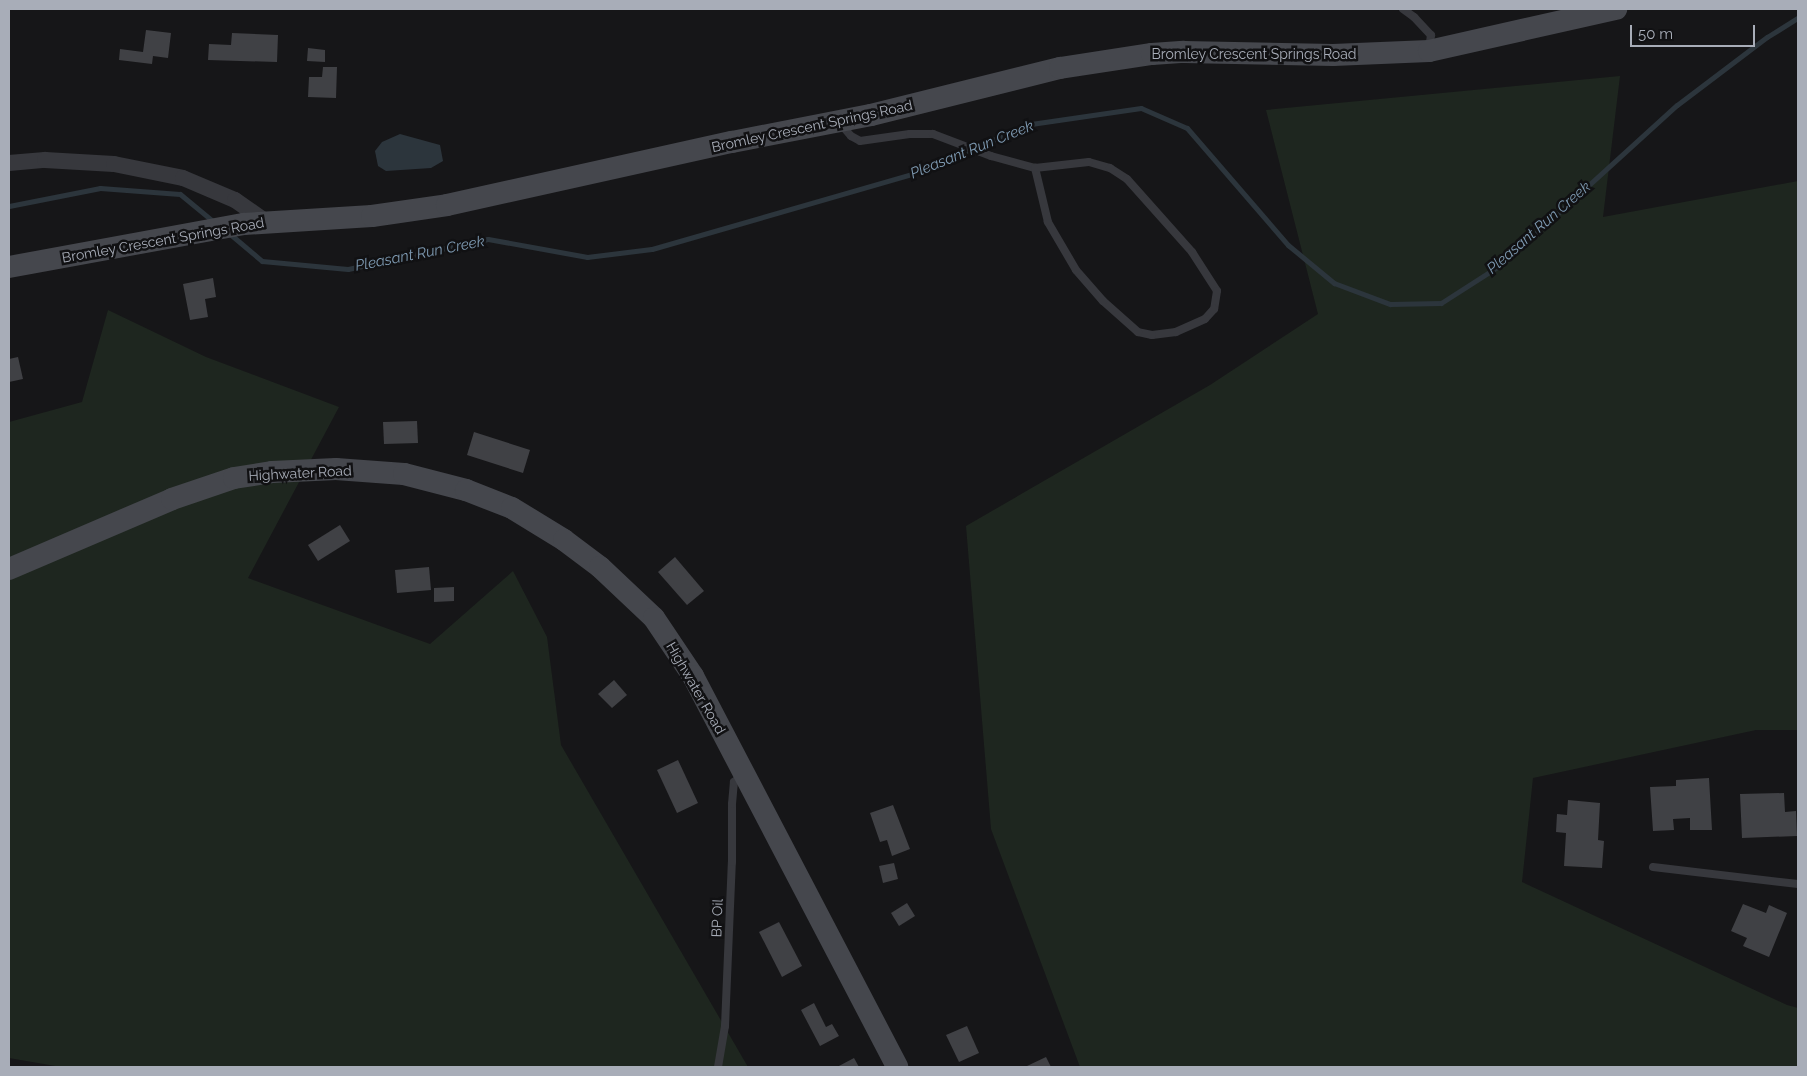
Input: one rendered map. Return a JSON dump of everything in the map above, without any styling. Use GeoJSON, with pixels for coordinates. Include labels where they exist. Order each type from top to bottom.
{"type":"FeatureCollection","features":[{"type":"Feature","properties":{"kind":"street","name":"Bromley Crescent Springs Road"},"geometry":{"type":"LineString","coordinates":[[9,268],[255,222],[372,216],[447,205],[723,144],[839,122],[1060,68],[1152,54],[1184,52],[1332,56],[1429,50],[1605,10]]}},
{"type":"Feature","properties":{"kind":"street"},"geometry":{"type":"LineString","coordinates":[[9,163],[45,160],[114,164],[182,178],[235,200],[255,222]]}},
{"type":"Feature","properties":{"kind":"street","name":"Highwater Road"},"geometry":{"type":"LineString","coordinates":[[9,569],[129,516],[234,478],[272,472],[336,469],[404,474],[466,490],[512,508],[564,540],[629,593],[654,618],[693,676],[897,1067]]}},
{"type":"Feature","properties":{"kind":"lane"},"geometry":{"type":"LineString","coordinates":[[1403,9],[1414,17],[1431,35],[1429,50]]}},
{"type":"Feature","properties":{"kind":"lane"},"geometry":{"type":"LineString","coordinates":[[839,122],[851,136],[860,141],[920,133],[933,134],[952,143],[1035,168],[1089,162],[1110,168],[1127,179],[1192,252],[1217,291],[1214,309],[1205,319],[1176,332],[1152,335],[1138,332],[1127,324],[1076,270],[1060,244],[1048,222],[1035,168]]}},
{"type":"Feature","properties":{"kind":"lane","name":"BP Oil"},"geometry":{"type":"LineString","coordinates":[[718,1067],[725,1026],[734,782],[744,774]]}},
{"type":"Feature","properties":{"kind":"lane"},"geometry":{"type":"LineString","coordinates":[[1652,867],[1798,884]]}},
{"type":"Feature","properties":{"kind":"shaded area"},"geometry":{"type":"Polygon","coordinates":[[[1620,76],[1603,217],[1798,181],[1798,730],[1756,730],[1533,778],[1522,882],[1787,1005],[1798,1008],[1798,1067],[1080,1067],[991,829],[966,526],[1210,385],[1318,314],[1266,110],[1620,76]]]}},
{"type":"Feature","properties":{"kind":"shaded area"},"geometry":{"type":"Polygon","coordinates":[[[400,134],[440,145],[443,161],[431,168],[386,171],[378,166],[375,151],[382,142],[400,134]]]}},
{"type":"Feature","properties":{"kind":"shaded area"},"geometry":{"type":"Polygon","coordinates":[[[108,310],[206,357],[339,407],[248,578],[430,644],[513,571],[547,637],[561,745],[748,1067],[61,1067],[9,1058],[9,422],[82,402],[108,310]]]}},
{"type":"Feature","properties":{"kind":"building"},"geometry":{"type":"Polygon","coordinates":[[[146,30],[171,33],[168,58],[153,56],[152,64],[119,60],[120,49],[143,52],[146,30]]]}},
{"type":"Feature","properties":{"kind":"building"},"geometry":{"type":"Polygon","coordinates":[[[232,33],[278,35],[277,62],[208,60],[209,44],[231,45],[232,33]]]}},
{"type":"Feature","properties":{"kind":"building"},"geometry":{"type":"Polygon","coordinates":[[[308,48],[325,50],[325,62],[307,61],[308,48]]]}},
{"type":"Feature","properties":{"kind":"building"},"geometry":{"type":"Polygon","coordinates":[[[323,67],[337,67],[336,98],[308,97],[309,77],[322,77],[323,67]]]}},
{"type":"Feature","properties":{"kind":"building"},"geometry":{"type":"Polygon","coordinates":[[[213,278],[216,297],[205,299],[208,317],[190,320],[183,284],[213,278]]]}},
{"type":"Feature","properties":{"kind":"building"},"geometry":{"type":"Polygon","coordinates":[[[18,357],[23,379],[9,382],[9,359],[18,357]]]}},
{"type":"Feature","properties":{"kind":"building"},"geometry":{"type":"Polygon","coordinates":[[[417,421],[418,443],[384,444],[383,422],[417,421]]]}},
{"type":"Feature","properties":{"kind":"building"},"geometry":{"type":"Polygon","coordinates":[[[474,432],[530,450],[523,473],[467,455],[474,432]]]}},
{"type":"Feature","properties":{"kind":"building"},"geometry":{"type":"Polygon","coordinates":[[[340,525],[350,541],[318,561],[308,545],[340,525]]]}},
{"type":"Feature","properties":{"kind":"building"},"geometry":{"type":"Polygon","coordinates":[[[675,557],[704,591],[687,605],[658,572],[675,557]]]}},
{"type":"Feature","properties":{"kind":"building"},"geometry":{"type":"Polygon","coordinates":[[[429,567],[431,590],[397,593],[395,570],[429,567]]]}},
{"type":"Feature","properties":{"kind":"building"},"geometry":{"type":"Polygon","coordinates":[[[454,587],[454,601],[434,602],[434,588],[454,587]]]}},
{"type":"Feature","properties":{"kind":"building"},"geometry":{"type":"Polygon","coordinates":[[[614,680],[627,695],[612,708],[598,694],[614,680]]]}},
{"type":"Feature","properties":{"kind":"building"},"geometry":{"type":"Polygon","coordinates":[[[678,760],[698,803],[677,813],[657,770],[678,760]]]}},
{"type":"Feature","properties":{"kind":"building"},"geometry":{"type":"Polygon","coordinates":[[[1709,778],[1712,830],[1690,830],[1690,818],[1673,819],[1674,830],[1653,831],[1650,787],[1676,786],[1676,780],[1709,778]]]}},
{"type":"Feature","properties":{"kind":"building"},"geometry":{"type":"Polygon","coordinates":[[[1784,793],[1785,812],[1796,811],[1797,836],[1742,838],[1740,794],[1784,793]]]}},
{"type":"Feature","properties":{"kind":"building"},"geometry":{"type":"Polygon","coordinates":[[[1568,800],[1600,803],[1598,840],[1604,841],[1602,868],[1564,866],[1566,833],[1556,832],[1557,814],[1567,815],[1568,800]]]}},
{"type":"Feature","properties":{"kind":"building"},"geometry":{"type":"Polygon","coordinates":[[[893,805],[910,849],[892,856],[887,840],[880,842],[870,813],[893,805]]]}},
{"type":"Feature","properties":{"kind":"building"},"geometry":{"type":"Polygon","coordinates":[[[894,863],[898,879],[883,883],[879,866],[894,863]]]}},
{"type":"Feature","properties":{"kind":"building"},"geometry":{"type":"Polygon","coordinates":[[[907,903],[915,916],[899,926],[891,913],[907,903]]]}},
{"type":"Feature","properties":{"kind":"building"},"geometry":{"type":"Polygon","coordinates":[[[1743,904],[1766,913],[1769,905],[1787,913],[1769,957],[1743,946],[1747,938],[1731,931],[1743,904]]]}},
{"type":"Feature","properties":{"kind":"building"},"geometry":{"type":"Polygon","coordinates":[[[779,922],[802,966],[782,977],[759,932],[779,922]]]}},
{"type":"Feature","properties":{"kind":"building"},"geometry":{"type":"Polygon","coordinates":[[[814,1003],[826,1027],[832,1024],[839,1036],[820,1046],[801,1010],[814,1003]]]}},
{"type":"Feature","properties":{"kind":"building"},"geometry":{"type":"Polygon","coordinates":[[[967,1026],[979,1053],[959,1062],[946,1035],[967,1026]]]}},
{"type":"Feature","properties":{"kind":"building"},"geometry":{"type":"Polygon","coordinates":[[[1046,1057],[1051,1067],[1027,1066],[1046,1057]]]}},
{"type":"Feature","properties":{"kind":"building"},"geometry":{"type":"Polygon","coordinates":[[[854,1058],[859,1067],[837,1067],[854,1058]]]}},
{"type":"Feature","properties":{"kind":"waterway","name":"Pleasant Run Creek"},"geometry":{"type":"LineString","coordinates":[[230,234],[262,261],[348,269],[488,239],[587,257],[652,249],[911,174],[1031,124],[1141,108],[1187,128],[1288,245],[1334,283],[1390,304],[1441,303],[1502,264],[1677,105],[1767,37],[1798,18]]}},
{"type":"Feature","properties":{"kind":"waterway","name":"Pleasant Run Creek"},"geometry":{"type":"LineString","coordinates":[[9,206],[100,188],[180,194],[215,223]]}}]}
